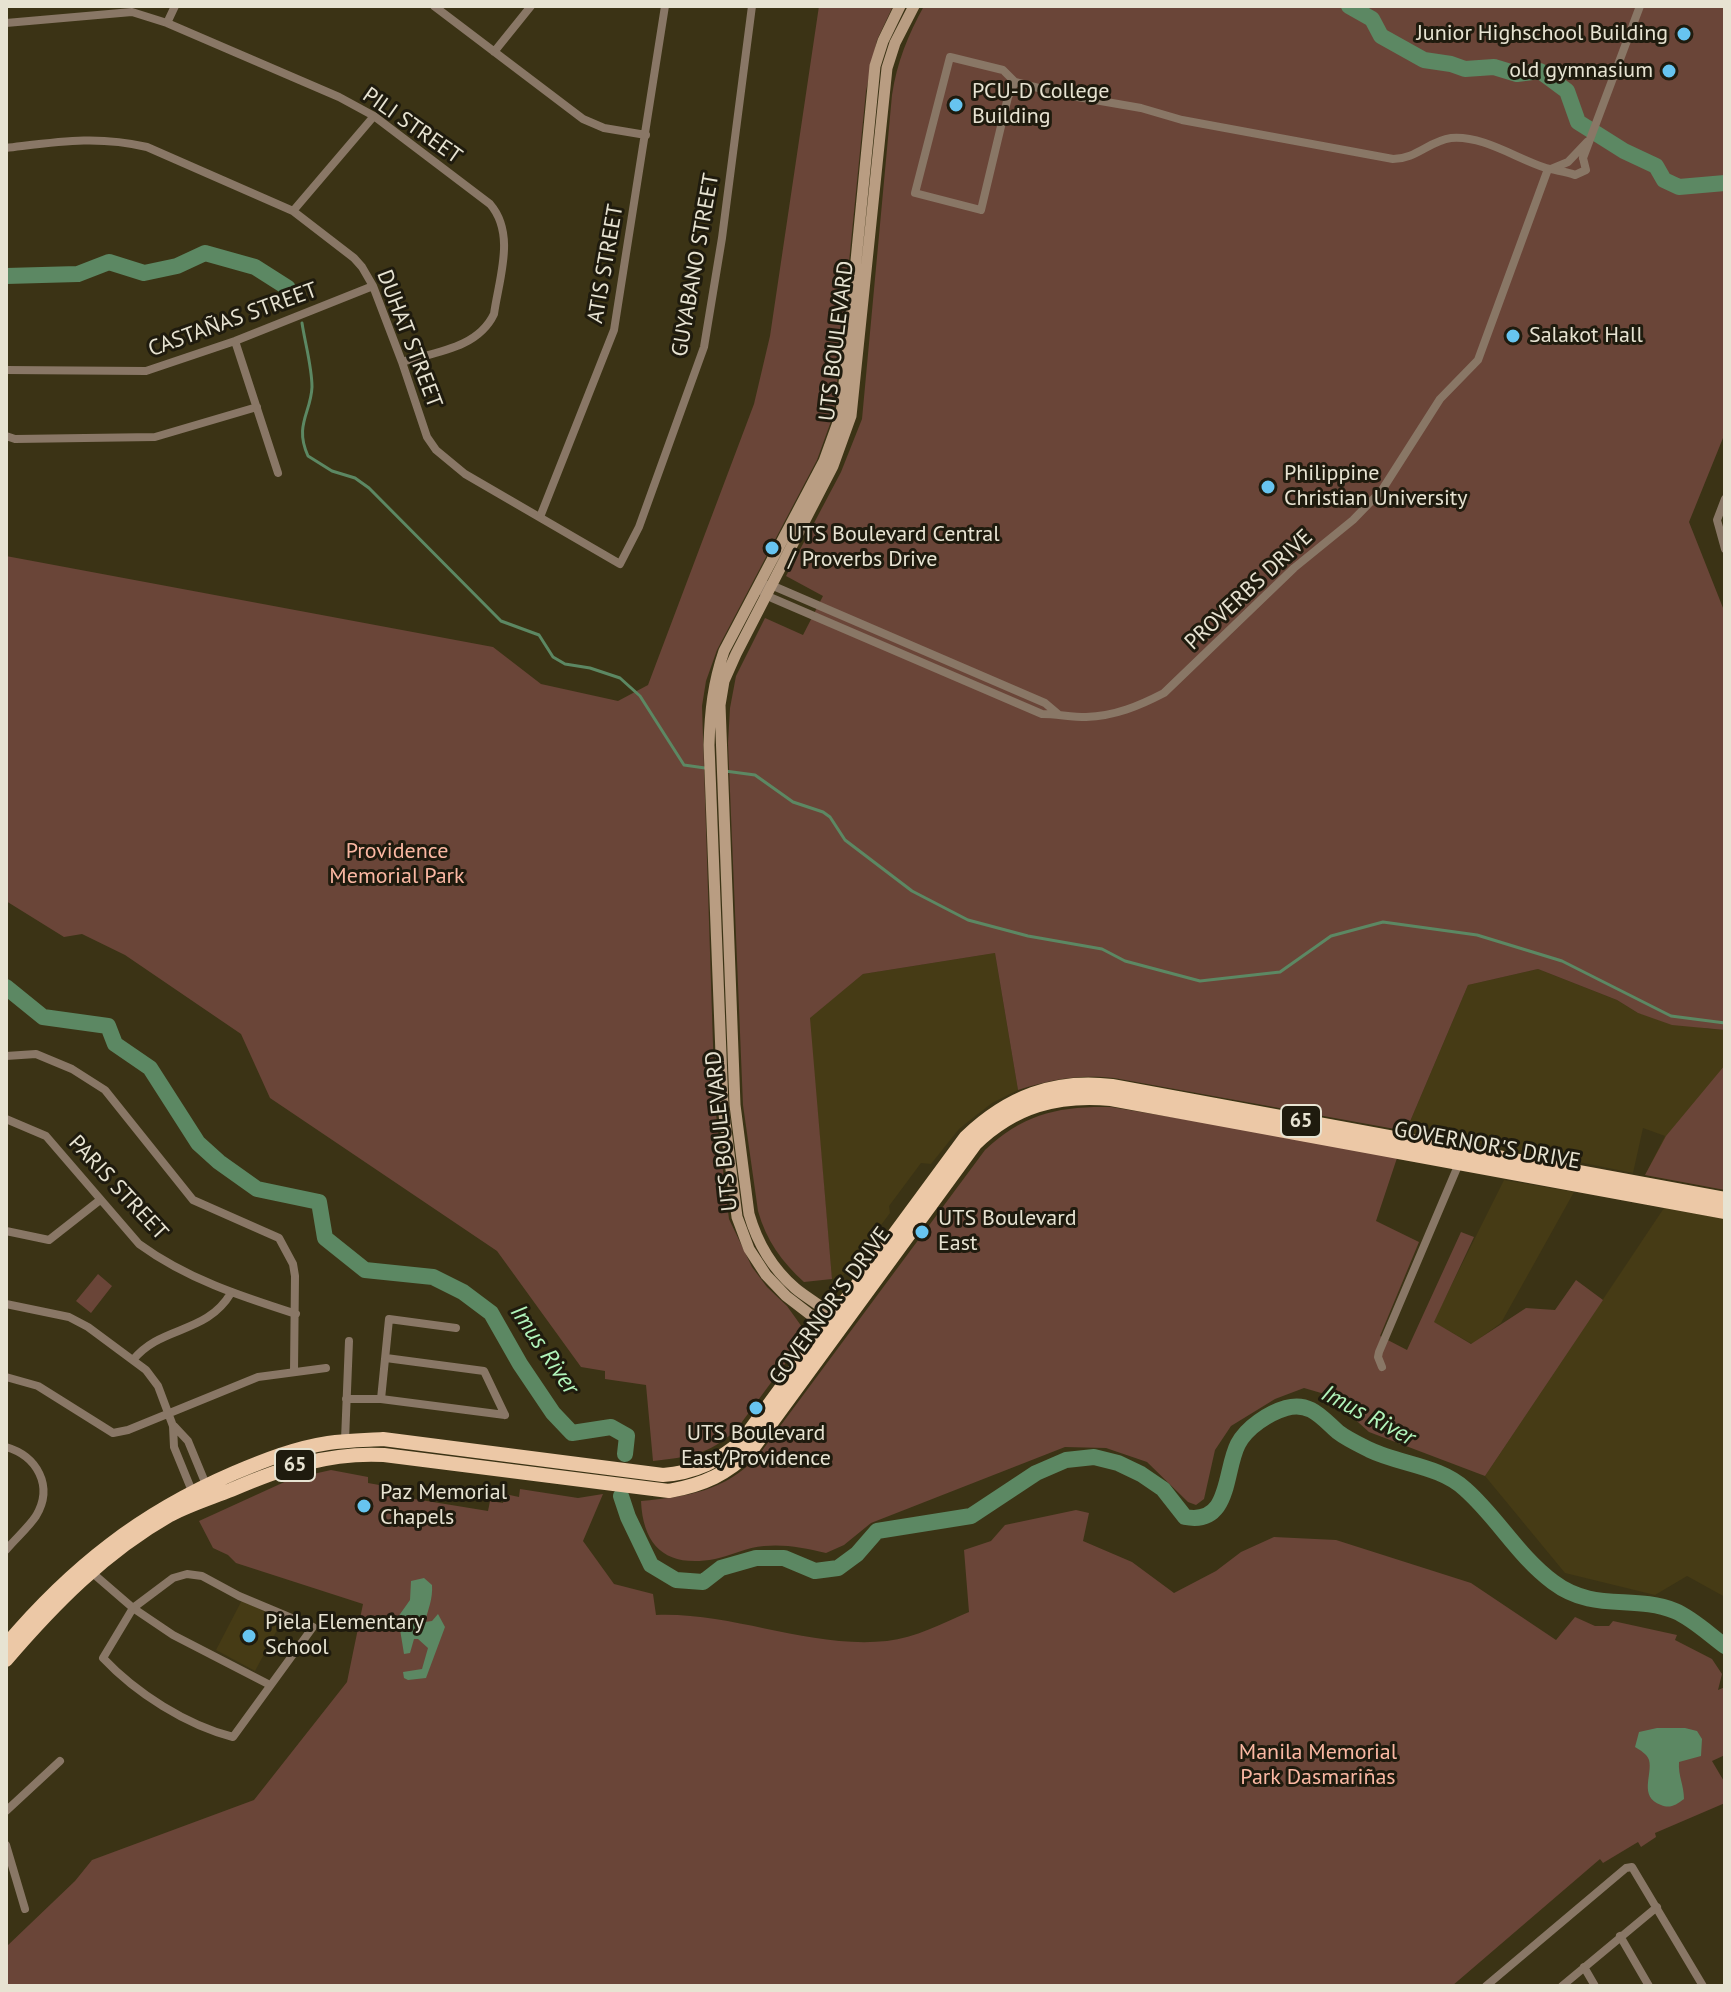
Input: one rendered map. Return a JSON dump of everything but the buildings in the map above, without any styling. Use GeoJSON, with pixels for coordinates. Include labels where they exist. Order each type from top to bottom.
{"type":"FeatureCollection","features":[{"type":"Feature","properties":{"kind":"highway","name":"GOVERNOR'S DRIVE"},"geometry":{"type":"LineString","coordinates":[[6,1660],[10,1641],[136,1524],[295,1449],[345,1440],[383,1439],[644,1481],[698,1468],[743,1440],[975,1144],[1003,1119],[1043,1102],[1074,1097],[1111,1099],[1725,1199]]}},
{"type":"Feature","properties":{"kind":"highway","name":"GOVERNOR'S DRIVE"},"geometry":{"type":"LineString","coordinates":[[1461,1157],[1725,1212]]}},
{"type":"Feature","properties":{"kind":"highway","name":"GOVERNOR'S DRIVE"},"geometry":{"type":"LineString","coordinates":[[202,1495],[287,1467],[348,1454],[384,1455],[564,1479],[606,1475]]}},
{"type":"Feature","properties":{"kind":"main road","name":"UTS BOULEVARD"},"geometry":{"type":"LineString","coordinates":[[766,589],[824,461],[841,414],[875,66],[900,6]]}},
{"type":"Feature","properties":{"kind":"main road","name":"UTS BOULEVARD"},"geometry":{"type":"LineString","coordinates":[[832,1324],[786,1296],[766,1275],[749,1249],[737,1217],[723,1106],[717,786],[710,705],[714,678],[724,651],[766,589],[833,466],[851,416],[887,68],[895,43],[914,6]]}},
{"type":"Feature","properties":{"kind":"street"},"geometry":{"type":"LineString","coordinates":[[50,6],[51,18]]}},
{"type":"Feature","properties":{"kind":"street"},"geometry":{"type":"LineString","coordinates":[[167,23],[175,6]]}},
{"type":"Feature","properties":{"kind":"street"},"geometry":{"type":"LineString","coordinates":[[434,6],[583,119],[604,128],[646,135]]}},
{"type":"Feature","properties":{"kind":"street"},"geometry":{"type":"LineString","coordinates":[[494,52],[531,6]]}},
{"type":"Feature","properties":{"kind":"street","name":"ATIS STREET"},"geometry":{"type":"LineString","coordinates":[[540,517],[614,330],[665,6]]}},
{"type":"Feature","properties":{"kind":"street","name":"GUYABANO STREET"},"geometry":{"type":"LineString","coordinates":[[620,564],[639,527],[704,347],[722,238],[752,6]]}},
{"type":"Feature","properties":{"kind":"street"},"geometry":{"type":"LineString","coordinates":[[1569,172],[1590,136],[1640,6]]}},
{"type":"Feature","properties":{"kind":"street","name":"PILI STREET"},"geometry":{"type":"LineString","coordinates":[[6,23],[132,12],[167,23],[339,97],[374,116],[490,204],[504,228],[494,314],[490,323],[465,344],[402,362]]}},
{"type":"Feature","properties":{"kind":"street"},"geometry":{"type":"LineString","coordinates":[[1015,82],[1008,97],[981,210],[915,193],[950,57],[1003,70],[1015,82],[1066,95],[1393,159],[1407,159],[1443,140],[1459,138],[1474,140],[1548,169],[1578,176],[1586,167],[1575,159]]}},
{"type":"Feature","properties":{"kind":"street"},"geometry":{"type":"LineString","coordinates":[[293,211],[374,116]]}},
{"type":"Feature","properties":{"kind":"street","name":"DUHAT STREET"},"geometry":{"type":"LineString","coordinates":[[6,148],[90,138],[121,141],[147,147],[293,211],[362,267],[373,286],[427,437],[436,450],[465,474],[620,564]]}},
{"type":"Feature","properties":{"kind":"street"},"geometry":{"type":"LineString","coordinates":[[1548,169],[1575,159]]}},
{"type":"Feature","properties":{"kind":"street","name":"PROVERBS DRIVE"},"geometry":{"type":"LineString","coordinates":[[766,589],[1045,703],[1058,714],[1083,717],[1112,714],[1164,693],[1294,568],[1353,520],[1382,490],[1440,399],[1478,360],[1548,169]]}},
{"type":"Feature","properties":{"kind":"street","name":"CASTAÑAS STREET"},"geometry":{"type":"LineString","coordinates":[[6,370],[146,371],[235,341],[373,286]]}},
{"type":"Feature","properties":{"kind":"street"},"geometry":{"type":"LineString","coordinates":[[235,341],[278,473]]}},
{"type":"Feature","properties":{"kind":"street"},"geometry":{"type":"LineString","coordinates":[[6,436],[15,439],[155,437],[257,407]]}},
{"type":"Feature","properties":{"kind":"street"},"geometry":{"type":"LineString","coordinates":[[1725,499],[1717,520],[1725,549]]}},
{"type":"Feature","properties":{"kind":"street"},"geometry":{"type":"LineString","coordinates":[[6,1056],[36,1054],[72,1069],[105,1090],[193,1200],[279,1238],[293,1264],[296,1314],[294,1371]]}},
{"type":"Feature","properties":{"kind":"street","name":"PARIS STREET"},"geometry":{"type":"LineString","coordinates":[[6,1119],[46,1136],[147,1250],[177,1270],[231,1293],[296,1314]]}},
{"type":"Feature","properties":{"kind":"street"},"geometry":{"type":"LineString","coordinates":[[1382,1367],[1379,1352],[1461,1157]]}},
{"type":"Feature","properties":{"kind":"street"},"geometry":{"type":"LineString","coordinates":[[6,1231],[49,1240],[100,1200]]}},
{"type":"Feature","properties":{"kind":"street"},"geometry":{"type":"LineString","coordinates":[[133,1360],[144,1346],[213,1317],[231,1293]]}},
{"type":"Feature","properties":{"kind":"street"},"geometry":{"type":"LineString","coordinates":[[6,1304],[69,1317],[88,1327],[152,1376],[173,1426],[174,1447],[202,1495]]}},
{"type":"Feature","properties":{"kind":"street"},"geometry":{"type":"LineString","coordinates":[[381,1399],[389,1319],[456,1328]]}},
{"type":"Feature","properties":{"kind":"street"},"geometry":{"type":"LineString","coordinates":[[345,1440],[349,1341]]}},
{"type":"Feature","properties":{"kind":"street"},"geometry":{"type":"LineString","coordinates":[[346,1399],[381,1399],[505,1415],[484,1371],[386,1358]]}},
{"type":"Feature","properties":{"kind":"street"},"geometry":{"type":"LineString","coordinates":[[6,1377],[38,1386],[113,1433],[128,1430],[258,1377],[326,1368]]}},
{"type":"Feature","properties":{"kind":"street"},"geometry":{"type":"LineString","coordinates":[[173,1426],[188,1441],[202,1495]]}},
{"type":"Feature","properties":{"kind":"street"},"geometry":{"type":"LineString","coordinates":[[6,1447],[30,1458],[41,1474],[44,1492],[36,1516],[6,1550]]}},
{"type":"Feature","properties":{"kind":"street"},"geometry":{"type":"LineString","coordinates":[[86,1568],[133,1608],[173,1635],[270,1685]]}},
{"type":"Feature","properties":{"kind":"street"},"geometry":{"type":"LineString","coordinates":[[187,1574],[202,1576],[239,1596],[313,1627],[270,1685],[233,1737],[206,1731],[119,1674],[103,1658],[133,1608],[173,1578],[187,1574]]}},
{"type":"Feature","properties":{"kind":"street"},"geometry":{"type":"LineString","coordinates":[[6,1811],[60,1761]]}},
{"type":"Feature","properties":{"kind":"street"},"geometry":{"type":"LineString","coordinates":[[6,1845],[25,1909]]}},
{"type":"Feature","properties":{"kind":"street"},"geometry":{"type":"LineString","coordinates":[[1486,1986],[1626,1868],[1632,1867],[1703,1986]]}},
{"type":"Feature","properties":{"kind":"street"},"geometry":{"type":"LineString","coordinates":[[1562,1986],[1657,1907]]}},
{"type":"Feature","properties":{"kind":"street"},"geometry":{"type":"LineString","coordinates":[[1620,1936],[1649,1986]]}},
{"type":"Feature","properties":{"kind":"street"},"geometry":{"type":"LineString","coordinates":[[1584,1967],[1595,1986]]}},
{"type":"Feature","properties":{"kind":"shaded area"},"geometry":{"type":"Polygon","coordinates":[[[995,953],[1018,1090],[992,1103],[959,1129],[931,1164],[921,1163],[889,1206],[890,1213],[841,1278],[832,1279],[809,1018],[863,974],[995,953]]]}},
{"type":"Feature","properties":{"kind":"shaded area"},"geometry":{"type":"Polygon","coordinates":[[[1538,969],[1617,1000],[1638,1013],[1725,1030],[1725,1190],[1645,1175],[1665,1136],[1643,1128],[1633,1173],[1406,1131],[1468,985],[1538,969]]]}},
{"type":"Feature","properties":{"kind":"shaded area"},"geometry":{"type":"Polygon","coordinates":[[[1504,1180],[1574,1192],[1501,1323],[1472,1344],[1433,1322],[1504,1180]]]}},
{"type":"Feature","properties":{"kind":"shaded area"},"geometry":{"type":"Polygon","coordinates":[[[1664,1208],[1725,1219],[1725,1597],[1687,1576],[1655,1595],[1565,1573],[1485,1476],[1664,1208]]]}},
{"type":"Feature","properties":{"kind":"shaded area"},"geometry":{"type":"Polygon","coordinates":[[[424,1578],[432,1585],[425,1622],[432,1621],[438,1614],[445,1627],[426,1678],[408,1680],[403,1672],[422,1669],[428,1648],[414,1639],[410,1653],[404,1654],[398,1617],[410,1600],[411,1581],[424,1578]]]}},
{"type":"Feature","properties":{"kind":"shaded area","name":"Piela Elementary School"},"geometry":{"type":"Polygon","coordinates":[[[242,1600],[282,1621],[255,1671],[216,1650],[242,1600]]]}},
{"type":"Feature","properties":{"kind":"shaded area"},"geometry":{"type":"Polygon","coordinates":[[[1657,1728],[1685,1728],[1697,1731],[1702,1739],[1701,1756],[1679,1762],[1684,1799],[1676,1805],[1664,1806],[1650,1797],[1649,1760],[1635,1747],[1639,1732],[1657,1728]]]}},
{"type":"Feature","properties":{"kind":"green space","name":"Providence Memorial Park"},"geometry":{"type":"Polygon","coordinates":[[[819,6],[893,6],[877,40],[866,91],[834,413],[817,460],[717,650],[706,681],[702,706],[715,1106],[729,1219],[752,1267],[807,1334],[736,1430],[707,1450],[653,1461],[646,1385],[605,1379],[605,1371],[581,1367],[497,1251],[270,1098],[241,1034],[125,955],[82,934],[64,937],[6,901],[6,556],[493,647],[541,684],[618,701],[648,685],[754,404],[770,336],[819,6]]]}},
{"type":"Feature","properties":{"kind":"green space","name":"Philippine Christian University"},"geometry":{"type":"Polygon","coordinates":[[[924,6],[1725,6],[1725,433],[1689,522],[1725,613],[1725,1030],[1672,1025],[1538,969],[1468,985],[1406,1131],[1114,1078],[1066,1078],[1018,1090],[995,953],[863,974],[810,1018],[832,1279],[804,1282],[789,1267],[765,1232],[758,1211],[743,1105],[728,743],[730,708],[736,676],[765,618],[803,635],[823,596],[786,576],[841,472],[862,419],[892,95],[904,49],[924,6]]]}},
{"type":"Feature","properties":{"kind":"green space"},"geometry":{"type":"Polygon","coordinates":[[[1725,1065],[1725,1190],[1645,1175],[1666,1136],[1725,1065]]]}},
{"type":"Feature","properties":{"kind":"green space"},"geometry":{"type":"Polygon","coordinates":[[[1111,1107],[1398,1155],[1376,1221],[1419,1242],[1380,1336],[1407,1350],[1461,1232],[1474,1237],[1434,1322],[1471,1344],[1526,1308],[1555,1310],[1576,1280],[1603,1300],[1485,1476],[1369,1432],[1328,1395],[1304,1388],[1275,1399],[1231,1426],[1215,1450],[1204,1499],[1196,1505],[1188,1502],[1147,1462],[1106,1448],[1065,1447],[871,1523],[844,1545],[826,1553],[787,1546],[764,1546],[698,1561],[671,1557],[661,1551],[647,1531],[641,1501],[690,1494],[719,1485],[758,1456],[985,1150],[1013,1128],[1042,1115],[1074,1108],[1111,1107]]]}},
{"type":"Feature","properties":{"kind":"green space"},"geometry":{"type":"Polygon","coordinates":[[[98,1274],[112,1286],[91,1313],[76,1301],[98,1274]]]}},
{"type":"Feature","properties":{"kind":"green space","name":"Manila Memorial Park Dasmariñas"},"geometry":{"type":"Polygon","coordinates":[[[331,1470],[368,1477],[368,1483],[385,1486],[384,1494],[488,1511],[490,1501],[503,1503],[505,1494],[519,1497],[520,1489],[578,1498],[603,1494],[583,1541],[614,1584],[653,1594],[656,1615],[714,1619],[829,1640],[887,1641],[908,1637],[969,1612],[964,1550],[991,1541],[1005,1525],[1076,1510],[1089,1513],[1083,1541],[1132,1562],[1174,1593],[1216,1571],[1241,1552],[1274,1537],[1336,1540],[1471,1583],[1556,1640],[1575,1617],[1595,1626],[1609,1626],[1613,1621],[1677,1635],[1675,1640],[1712,1659],[1722,1674],[1718,1690],[1725,1687],[1725,1755],[1712,1761],[1725,1783],[1725,1803],[1655,1833],[1656,1837],[1641,1847],[1638,1842],[1603,1863],[1600,1859],[1452,1986],[6,1986],[6,1947],[75,1881],[92,1860],[254,1800],[347,1682],[363,1604],[236,1563],[213,1548],[199,1521],[291,1479],[331,1470]]]}},
{"type":"Feature","properties":{"kind":"waterway"},"geometry":{"type":"LineString","coordinates":[[1349,6],[1372,19],[1381,36],[1424,60],[1465,69],[1494,67],[1517,74],[1540,71],[1567,91],[1578,122],[1624,151],[1656,166],[1664,180],[1679,187],[1725,183]]}},
{"type":"Feature","properties":{"kind":"waterway"},"geometry":{"type":"LineString","coordinates":[[6,276],[78,274],[109,262],[144,273],[177,266],[205,253],[255,267],[288,288]]}},
{"type":"Feature","properties":{"kind":"waterway"},"geometry":{"type":"LineString","coordinates":[[302,323],[312,379],[303,427],[308,456],[369,488],[501,621],[539,635],[553,657],[565,664],[620,678],[640,696],[684,765],[705,768]]}},
{"type":"Feature","properties":{"kind":"waterway"},"geometry":{"type":"LineString","coordinates":[[725,771],[755,775],[793,802],[823,812],[830,817],[845,840],[912,891],[968,920],[1028,936],[1102,949],[1125,961],[1200,981],[1280,972],[1331,936],[1383,922],[1477,935],[1562,961],[1671,1016],[1725,1023]]}},
{"type":"Feature","properties":{"kind":"waterway","name":"Imus River"},"geometry":{"type":"LineString","coordinates":[[6,987],[43,1017],[108,1026],[115,1044],[150,1068],[198,1143],[257,1189],[319,1202],[325,1238],[365,1270],[433,1277],[463,1292],[491,1313],[553,1413],[572,1433],[611,1427],[627,1436],[625,1454]]}},
{"type":"Feature","properties":{"kind":"waterway","name":"Imus River"},"geometry":{"type":"LineString","coordinates":[[621,1496],[651,1565],[676,1580],[703,1582],[721,1568],[756,1558],[784,1558],[815,1571],[838,1568],[857,1554],[877,1531],[971,1516],[1036,1473],[1066,1460],[1094,1457],[1118,1463],[1163,1489],[1185,1517],[1200,1518],[1218,1505],[1238,1444],[1247,1432],[1273,1413],[1294,1406],[1302,1407],[1315,1412],[1342,1435],[1370,1450],[1432,1470],[1455,1481],[1477,1500],[1540,1572],[1568,1591],[1599,1600],[1659,1606],[1675,1611],[1725,1646]]}},
{"type":"Feature","properties":{"kind":"place","name":"Junior Highschool Building"},"geometry":{"type":"Point","coordinates":[1684,34]}},
{"type":"Feature","properties":{"kind":"place","name":"old gymnasium"},"geometry":{"type":"Point","coordinates":[1669,71]}},
{"type":"Feature","properties":{"kind":"place","name":"PCU-D College Building"},"geometry":{"type":"Point","coordinates":[956,105]}},
{"type":"Feature","properties":{"kind":"place","name":"Salakot Hall"},"geometry":{"type":"Point","coordinates":[1513,336]}},
{"type":"Feature","properties":{"kind":"place","name":"Philippine Christian University"},"geometry":{"type":"Point","coordinates":[1268,487]}},
{"type":"Feature","properties":{"kind":"place","name":"UTS Boulevard Central / Proverbs Drive"},"geometry":{"type":"Point","coordinates":[772,548]}},
{"type":"Feature","properties":{"kind":"place","name":"UTS Boulevard East"},"geometry":{"type":"Point","coordinates":[922,1232]}},
{"type":"Feature","properties":{"kind":"place","name":"UTS Boulevard East/Providence"},"geometry":{"type":"Point","coordinates":[756,1408]}},
{"type":"Feature","properties":{"kind":"place","name":"Paz Memorial Chapels"},"geometry":{"type":"Point","coordinates":[364,1506]}},
{"type":"Feature","properties":{"kind":"place","name":"Piela Elementary School"},"geometry":{"type":"Point","coordinates":[249,1636]}}]}
